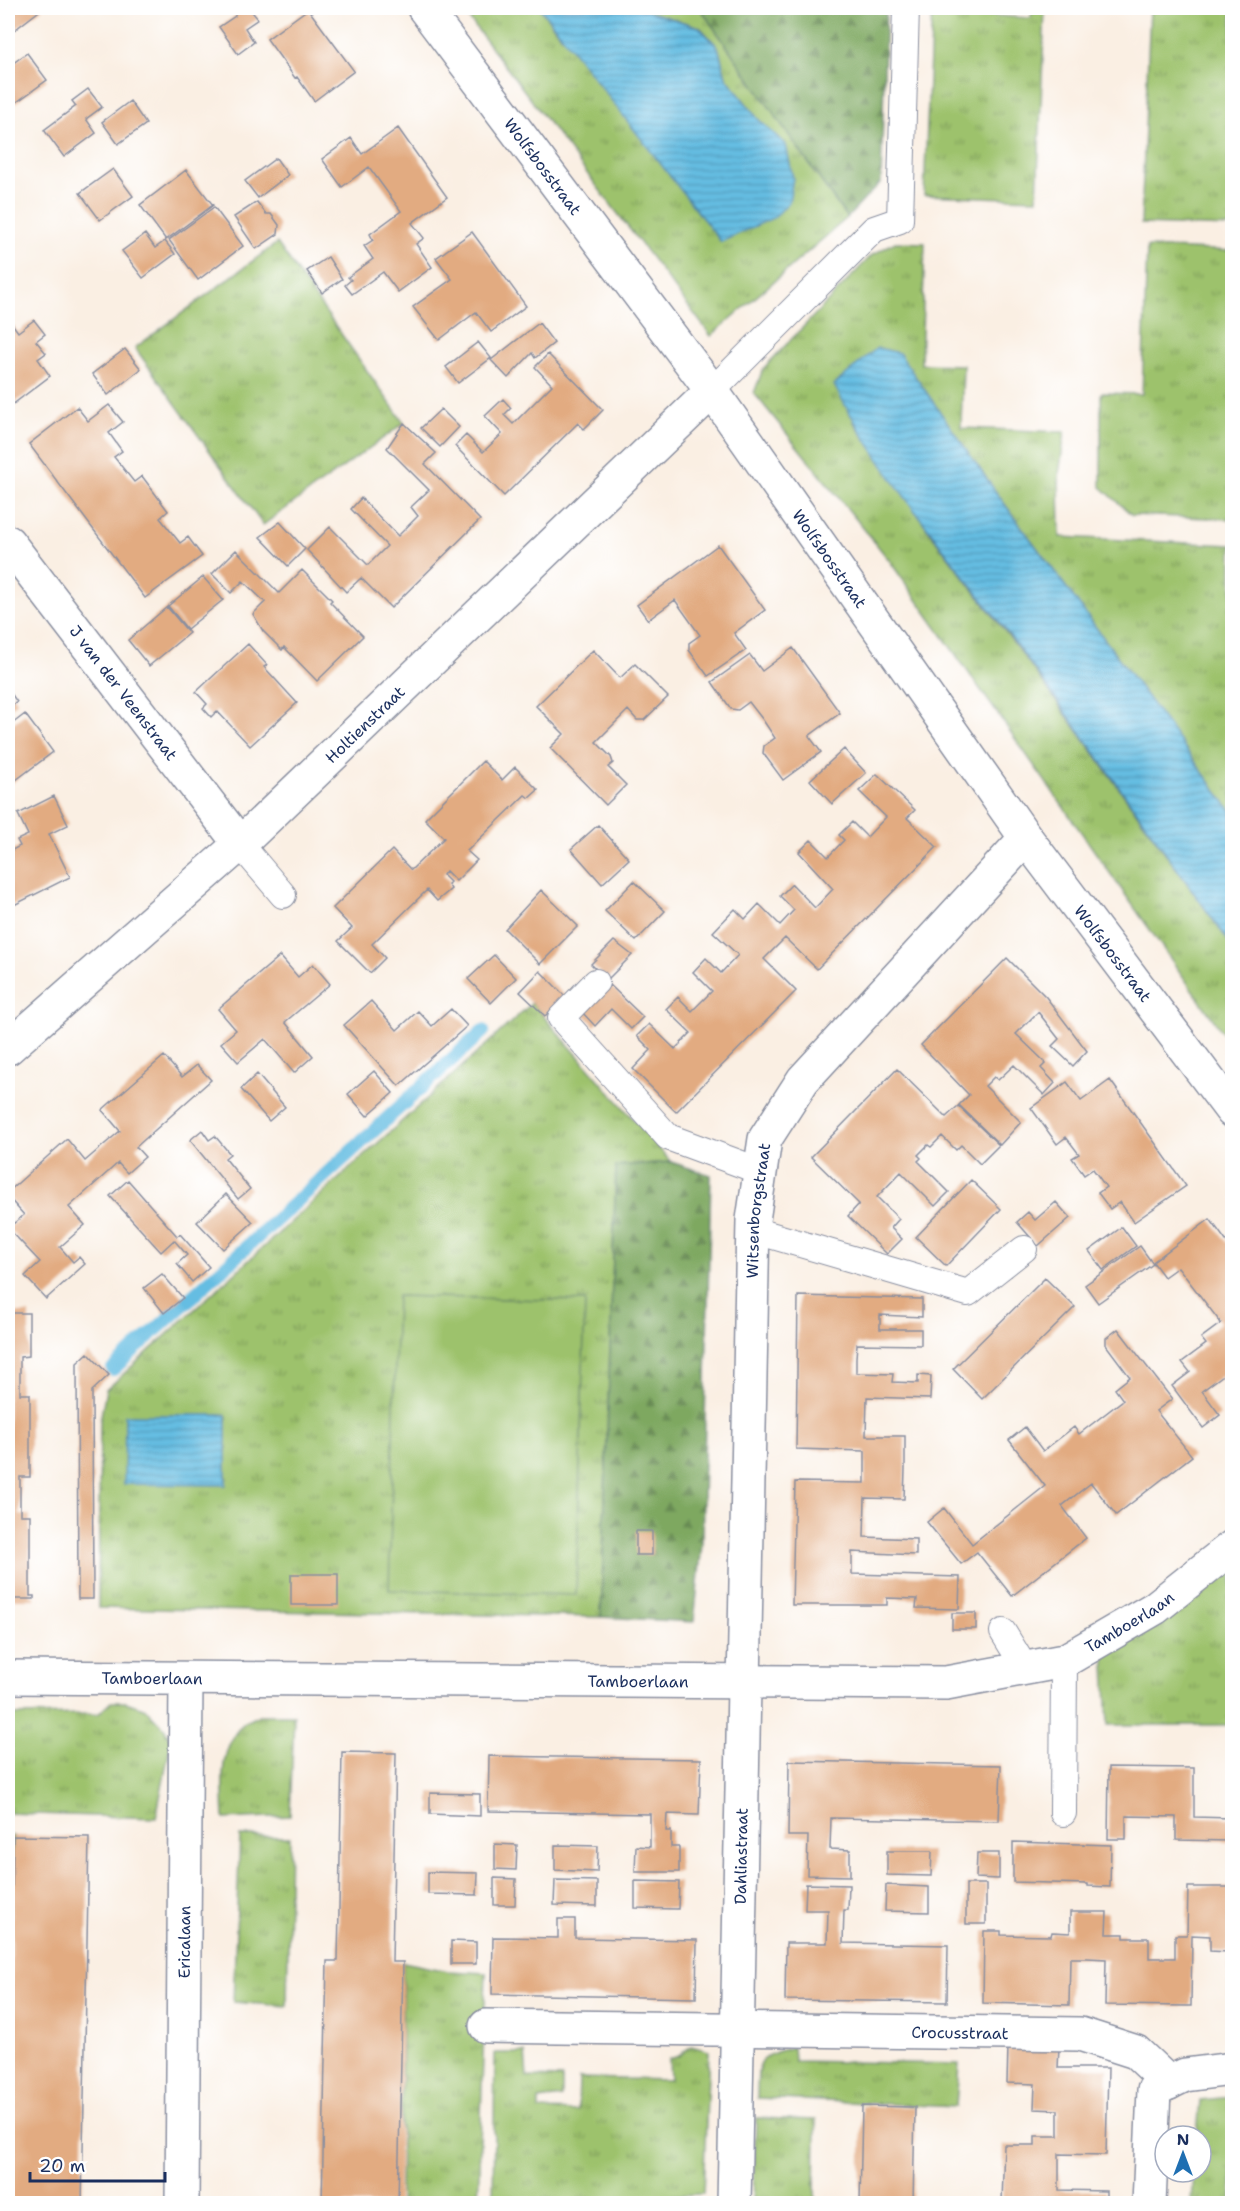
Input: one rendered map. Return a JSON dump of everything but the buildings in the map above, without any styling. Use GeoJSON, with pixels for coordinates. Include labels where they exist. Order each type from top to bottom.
{"type":"FeatureCollection","features":[{"type":"Feature","properties":{"kind":"street","name":"Wolfsbosstraat"},"geometry":{"type":"LineString","coordinates":[[424,8],[712,391],[1026,838],[1233,1111]]}},
{"type":"Feature","properties":{"kind":"street","name":"Holtienstraat"},"geometry":{"type":"LineString","coordinates":[[8,1048],[240,844],[712,391]]}},
{"type":"Feature","properties":{"kind":"street","name":"J van der Veenstraat"},"geometry":{"type":"LineString","coordinates":[[8,542],[240,844]]}},
{"type":"Feature","properties":{"kind":"street","name":"Witsenborgstraat"},"geometry":{"type":"LineString","coordinates":[[743,1682],[753,1230],[765,1139],[803,1080],[1026,838]]}},
{"type":"Feature","properties":{"kind":"street","name":"Tamboerlaan"},"geometry":{"type":"LineString","coordinates":[[8,1677],[946,1683],[1064,1661],[1155,1608],[1233,1547]]}},
{"type":"Feature","properties":{"kind":"street","name":"Ericalaan"},"geometry":{"type":"LineString","coordinates":[[182,2204],[186,1679]]}},
{"type":"Feature","properties":{"kind":"street","name":"Dahliastraat"},"geometry":{"type":"LineString","coordinates":[[734,2204],[743,1682]]}},
{"type":"Feature","properties":{"kind":"street"},"geometry":{"type":"LineString","coordinates":[[486,2026],[737,2030]]}},
{"type":"Feature","properties":{"kind":"street","name":"Crocusstraat"},"geometry":{"type":"LineString","coordinates":[[737,2030],[1080,2034],[1136,2052],[1169,2082]]}},
{"type":"Feature","properties":{"kind":"street"},"geometry":{"type":"LineString","coordinates":[[1149,2204],[1154,2090],[1185,2075],[1233,2069]]}},
{"type":"Feature","properties":{"kind":"lane"},"geometry":{"type":"LineString","coordinates":[[712,391],[874,228],[900,220],[906,8]]}},
{"type":"Feature","properties":{"kind":"lane"},"geometry":{"type":"LineString","coordinates":[[240,844],[283,895]]}},
{"type":"Feature","properties":{"kind":"lane"},"geometry":{"type":"LineString","coordinates":[[596,982],[561,1018],[668,1137],[760,1171]]}},
{"type":"Feature","properties":{"kind":"lane"},"geometry":{"type":"LineString","coordinates":[[753,1230],[968,1293],[1024,1249]]}},
{"type":"Feature","properties":{"kind":"lane"},"geometry":{"type":"LineString","coordinates":[[1003,1632],[1026,1668]]}},
{"type":"Feature","properties":{"kind":"lane"},"geometry":{"type":"LineString","coordinates":[[1063,1813],[1064,1661]]}},
{"type":"Feature","properties":{"kind":"green space"},"geometry":{"type":"Polygon","coordinates":[[[461,8],[540,8],[561,37],[786,146],[758,119],[726,77],[718,47],[700,27],[637,8],[700,8],[847,218],[711,336],[461,8]]]}},
{"type":"Feature","properties":{"kind":"green space"},"geometry":{"type":"Polygon","coordinates":[[[700,8],[886,8],[881,182],[847,218],[700,8]]]}},
{"type":"Feature","properties":{"kind":"green space"},"geometry":{"type":"Polygon","coordinates":[[[932,8],[982,8],[982,15],[1031,18],[1032,8],[1045,8],[1037,199],[924,195],[932,8]]]}},
{"type":"Feature","properties":{"kind":"green space"},"geometry":{"type":"Polygon","coordinates":[[[1150,8],[1232,8],[1232,227],[1141,224],[1150,8]]]}},
{"type":"Feature","properties":{"kind":"green space"},"geometry":{"type":"Polygon","coordinates":[[[895,242],[925,243],[921,364],[963,365],[961,428],[1065,432],[1059,474],[1060,537],[1232,545],[1232,812],[998,495],[899,354],[853,421],[934,538],[1026,659],[1232,946],[1232,1046],[889,560],[754,393],[763,369],[872,255],[895,242]]]}},
{"type":"Feature","properties":{"kind":"green space"},"geometry":{"type":"Polygon","coordinates":[[[277,243],[404,423],[263,525],[135,348],[277,243]]]}},
{"type":"Feature","properties":{"kind":"green space"},"geometry":{"type":"Polygon","coordinates":[[[1147,247],[1232,251],[1232,519],[1132,515],[1101,487],[1101,393],[1142,394],[1147,247]]]}},
{"type":"Feature","properties":{"kind":"green space"},"geometry":{"type":"Polygon","coordinates":[[[532,1003],[671,1162],[616,1166],[601,1617],[98,1608],[100,1421],[106,1390],[532,1003]]]}},
{"type":"Feature","properties":{"kind":"green space"},"geometry":{"type":"Polygon","coordinates":[[[671,1162],[711,1175],[702,1544],[694,1622],[601,1617],[616,1166],[671,1162]]]}},
{"type":"Feature","properties":{"kind":"green space"},"geometry":{"type":"Polygon","coordinates":[[[397,1296],[585,1301],[576,1595],[389,1590],[397,1296]]]}},
{"type":"Feature","properties":{"kind":"green space"},"geometry":{"type":"Polygon","coordinates":[[[1232,1572],[1232,1725],[1108,1725],[1104,1646],[1232,1572]]]}},
{"type":"Feature","properties":{"kind":"green space"},"geometry":{"type":"Polygon","coordinates":[[[111,1702],[126,1702],[146,1709],[165,1729],[171,1741],[156,1818],[8,1813],[8,1715],[98,1714],[111,1702]]]}},
{"type":"Feature","properties":{"kind":"green space"},"geometry":{"type":"Polygon","coordinates":[[[259,1715],[294,1715],[290,1816],[224,1819],[223,1769],[229,1745],[243,1724],[259,1715]]]}},
{"type":"Feature","properties":{"kind":"green space"},"geometry":{"type":"Polygon","coordinates":[[[8,1836],[13,1836],[8,1975],[8,1836]]]}},
{"type":"Feature","properties":{"kind":"green space"},"geometry":{"type":"Polygon","coordinates":[[[240,1836],[290,1837],[287,2006],[233,2002],[240,1836]]]}},
{"type":"Feature","properties":{"kind":"green space"},"geometry":{"type":"Polygon","coordinates":[[[403,1962],[448,1971],[486,1973],[478,2203],[400,2204],[403,1962]]]}},
{"type":"Feature","properties":{"kind":"green space"},"geometry":{"type":"Polygon","coordinates":[[[691,2046],[709,2051],[703,2194],[653,2196],[653,2204],[493,2203],[495,2053],[525,2053],[527,2077],[562,2078],[562,2097],[539,2100],[539,2110],[578,2111],[579,2078],[670,2080],[669,2059],[679,2056],[691,2046]]]}},
{"type":"Feature","properties":{"kind":"green space"},"geometry":{"type":"Polygon","coordinates":[[[793,2047],[794,2061],[959,2064],[956,2107],[757,2098],[761,2063],[771,2054],[793,2047]]]}},
{"type":"Feature","properties":{"kind":"green space"},"geometry":{"type":"Polygon","coordinates":[[[1232,2097],[1232,2203],[1192,2203],[1193,2184],[1213,2184],[1213,2124],[1198,2124],[1200,2100],[1232,2097]]]}},
{"type":"Feature","properties":{"kind":"green space"},"geometry":{"type":"Polygon","coordinates":[[[756,2118],[816,2120],[815,2203],[753,2203],[756,2118]]]}},
{"type":"Feature","properties":{"kind":"water"},"geometry":{"type":"Polygon","coordinates":[[[540,8],[637,8],[699,27],[718,47],[726,77],[758,119],[786,145],[793,178],[789,202],[775,217],[721,242],[540,8]]]}},
{"type":"Feature","properties":{"kind":"water"},"geometry":{"type":"Polygon","coordinates":[[[877,348],[899,353],[998,495],[1232,812],[1232,946],[1053,695],[901,491],[855,422],[834,385],[877,348]]]}},
{"type":"Feature","properties":{"kind":"water"},"geometry":{"type":"Polygon","coordinates":[[[125,1415],[226,1415],[226,1485],[124,1484],[125,1415]]]}},
{"type":"Feature","properties":{"kind":"waterway"},"geometry":{"type":"LineString","coordinates":[[113,1369],[483,1031]]}}]}
